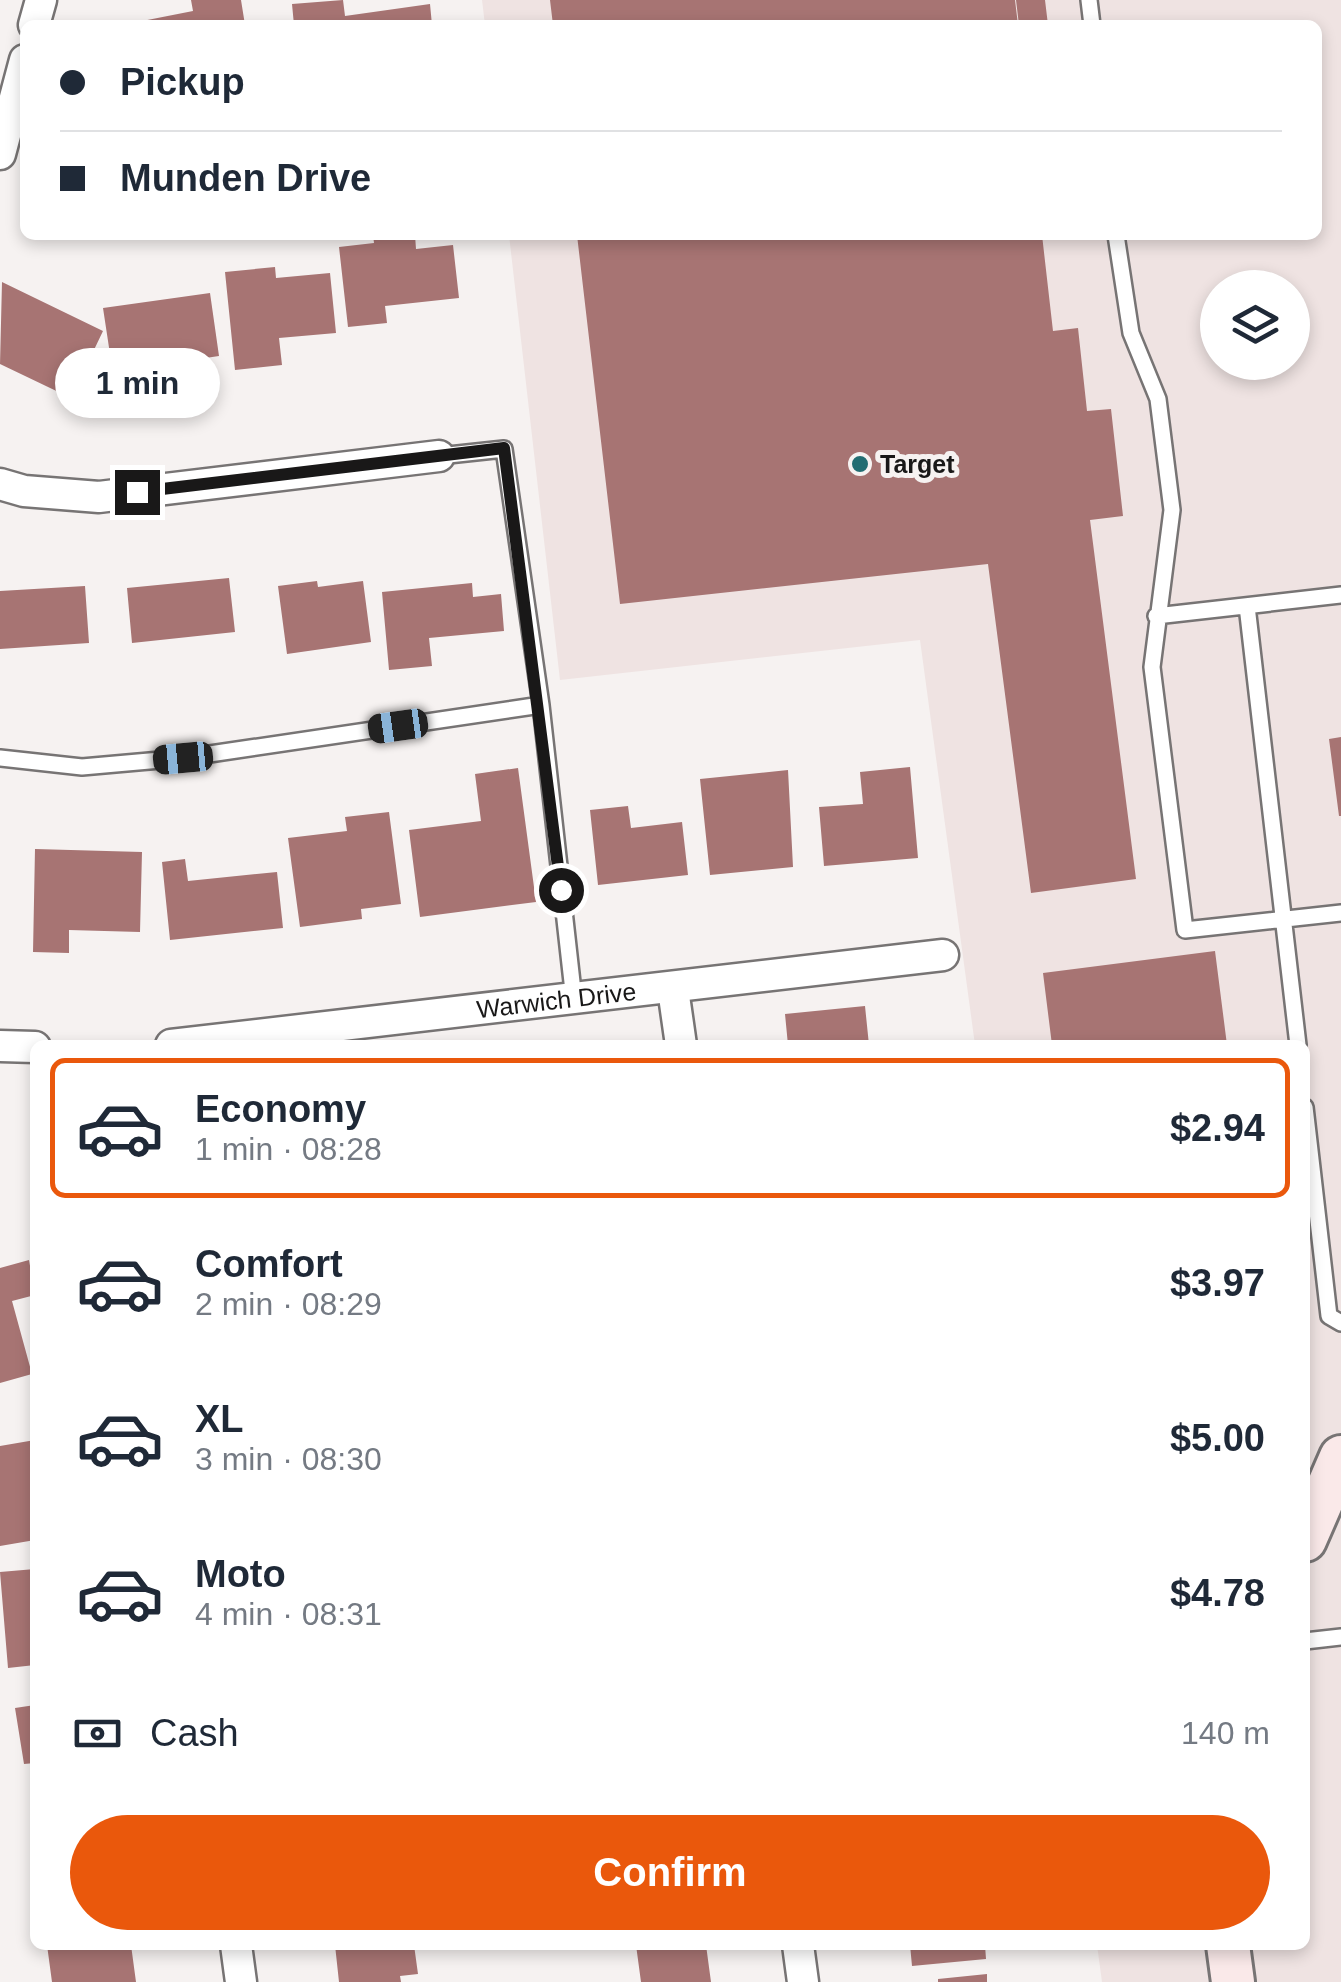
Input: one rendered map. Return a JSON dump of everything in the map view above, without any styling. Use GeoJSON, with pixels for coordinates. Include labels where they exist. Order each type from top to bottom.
{"type":"FeatureCollection","features":[{"type":"Feature","properties":{"kind":"street"},"geometry":{"type":"LineString","coordinates":[[0,154],[20,79]]}},
{"type":"Feature","properties":{"kind":"street"},"geometry":{"type":"LineString","coordinates":[[0,484],[24,491],[99,497],[440,456]]}},
{"type":"Feature","properties":{"kind":"street","name":"Warwich Drive"},"geometry":{"type":"LineString","coordinates":[[217,1040],[574,1001],[943,954]]}},
{"type":"Feature","properties":{"kind":"street"},"geometry":{"type":"LineString","coordinates":[[674,989],[680,1040]]}},
{"type":"Feature","properties":{"kind":"street"},"geometry":{"type":"LineString","coordinates":[[0,1046],[30,1048]]}},
{"type":"Feature","properties":{"kind":"street"},"geometry":{"type":"LineString","coordinates":[[1310,1528],[1341,1456]]}},
{"type":"Feature","properties":{"kind":"street"},"geometry":{"type":"LineString","coordinates":[[237,1950],[241,1982]]}},
{"type":"Feature","properties":{"kind":"street"},"geometry":{"type":"LineString","coordinates":[[799,1950],[803,1982]]}},
{"type":"Feature","properties":{"kind":"street"},"geometry":{"type":"LineString","coordinates":[[1229,1950],[1233,1982]]}},
{"type":"Feature","properties":{"kind":"lane"},"geometry":{"type":"LineString","coordinates":[[1117,240],[1131,333],[1158,400],[1172,510],[1152,667],[1185,930],[1341,912]]}},
{"type":"Feature","properties":{"kind":"lane"},"geometry":{"type":"LineString","coordinates":[[440,456],[504,448],[540,705],[574,1001]]}},
{"type":"Feature","properties":{"kind":"lane"},"geometry":{"type":"LineString","coordinates":[[1156,616],[1341,595]]}},
{"type":"Feature","properties":{"kind":"lane"},"geometry":{"type":"LineString","coordinates":[[1248,606],[1297,1040]]}},
{"type":"Feature","properties":{"kind":"lane"},"geometry":{"type":"LineString","coordinates":[[0,758],[82,768],[183,758],[540,705]]}},
{"type":"Feature","properties":{"kind":"lane"},"geometry":{"type":"LineString","coordinates":[[1310,1151],[1329,1316],[1341,1323]]}},
{"type":"Feature","properties":{"kind":"lane"},"geometry":{"type":"LineString","coordinates":[[1310,1640],[1341,1637]]}},
{"type":"Feature","properties":{"kind":"shaded area"},"geometry":{"type":"Polygon","coordinates":[[[482,0],[1341,0],[1341,1982],[1102,1982],[1098,1950],[1310,1950],[1310,1040],[974,1040],[920,640],[560,680],[510,240],[1322,240],[1322,20],[484,20],[482,0]]]}},
{"type":"Feature","properties":{"kind":"building"},"geometry":{"type":"Polygon","coordinates":[[[191,0],[241,0],[244,20],[147,20],[193,11],[191,0]]]}},
{"type":"Feature","properties":{"kind":"building"},"geometry":{"type":"Polygon","coordinates":[[[343,0],[345,16],[430,4],[432,20],[294,20],[292,4],[343,0]]]}},
{"type":"Feature","properties":{"kind":"building"},"geometry":{"type":"Polygon","coordinates":[[[550,0],[1015,0],[1017,20],[552,20],[550,0]]]}},
{"type":"Feature","properties":{"kind":"building"},"geometry":{"type":"Polygon","coordinates":[[[1016,0],[1045,0],[1047,20],[1018,20],[1016,0]]]}},
{"type":"Feature","properties":{"kind":"building"},"geometry":{"type":"Polygon","coordinates":[[[374,240],[415,240],[416,249],[453,245],[459,298],[385,306],[387,323],[348,327],[339,247],[374,243],[374,240]]]}},
{"type":"Feature","properties":{"kind":"building","name":"Target"},"geometry":{"type":"Polygon","coordinates":[[[578,240],[1043,240],[1053,331],[1078,328],[1087,411],[1111,409],[1123,516],[1090,520],[1136,879],[1031,893],[988,564],[620,604],[578,240]]]}},
{"type":"Feature","properties":{"kind":"building"},"geometry":{"type":"Polygon","coordinates":[[[275,267],[276,278],[330,273],[336,333],[279,338],[282,365],[235,370],[225,272],[275,267]]]}},
{"type":"Feature","properties":{"kind":"building"},"geometry":{"type":"Polygon","coordinates":[[[2,282],[103,331],[71,398],[0,364],[2,282]]]}},
{"type":"Feature","properties":{"kind":"building"},"geometry":{"type":"Polygon","coordinates":[[[210,293],[219,356],[158,365],[160,381],[115,387],[103,308],[210,293]]]}},
{"type":"Feature","properties":{"kind":"building"},"geometry":{"type":"Polygon","coordinates":[[[229,578],[235,632],[132,643],[127,588],[229,578]]]}},
{"type":"Feature","properties":{"kind":"building"},"geometry":{"type":"Polygon","coordinates":[[[317,581],[318,587],[363,581],[371,642],[287,654],[278,586],[317,581]]]}},
{"type":"Feature","properties":{"kind":"building"},"geometry":{"type":"Polygon","coordinates":[[[472,583],[473,597],[501,594],[504,631],[429,638],[432,666],[389,670],[382,592],[472,583]]]}},
{"type":"Feature","properties":{"kind":"building"},"geometry":{"type":"Polygon","coordinates":[[[85,586],[89,643],[0,649],[0,591],[85,586]]]}},
{"type":"Feature","properties":{"kind":"building"},"geometry":{"type":"Polygon","coordinates":[[[1341,737],[1341,816],[1339,816],[1329,739],[1341,737]]]}},
{"type":"Feature","properties":{"kind":"building"},"geometry":{"type":"Polygon","coordinates":[[[910,767],[918,858],[824,866],[819,807],[863,804],[860,772],[910,767]]]}},
{"type":"Feature","properties":{"kind":"building"},"geometry":{"type":"Polygon","coordinates":[[[518,768],[536,902],[420,917],[409,830],[481,821],[475,774],[518,768]]]}},
{"type":"Feature","properties":{"kind":"building"},"geometry":{"type":"Polygon","coordinates":[[[788,770],[793,867],[710,875],[700,779],[788,770]]]}},
{"type":"Feature","properties":{"kind":"building"},"geometry":{"type":"Polygon","coordinates":[[[628,806],[631,828],[682,822],[688,875],[598,885],[590,810],[628,806]]]}},
{"type":"Feature","properties":{"kind":"building"},"geometry":{"type":"Polygon","coordinates":[[[389,812],[401,904],[361,909],[362,919],[300,927],[288,838],[347,831],[345,817],[389,812]]]}},
{"type":"Feature","properties":{"kind":"building"},"geometry":{"type":"Polygon","coordinates":[[[35,849],[142,852],[140,932],[69,930],[69,953],[33,952],[35,849]]]}},
{"type":"Feature","properties":{"kind":"building"},"geometry":{"type":"Polygon","coordinates":[[[185,859],[188,881],[277,872],[283,928],[170,940],[162,862],[185,859]]]}},
{"type":"Feature","properties":{"kind":"building"},"geometry":{"type":"Polygon","coordinates":[[[1215,951],[1226,1040],[1051,1040],[1043,973],[1215,951]]]}},
{"type":"Feature","properties":{"kind":"building"},"geometry":{"type":"Polygon","coordinates":[[[865,1006],[868,1040],[788,1040],[785,1014],[865,1006]]]}},
{"type":"Feature","properties":{"kind":"building"},"geometry":{"type":"Polygon","coordinates":[[[29,1260],[30,1296],[12,1301],[30,1375],[0,1383],[0,1268],[29,1260]]]}},
{"type":"Feature","properties":{"kind":"building"},"geometry":{"type":"Polygon","coordinates":[[[30,1441],[30,1541],[0,1546],[0,1446],[30,1441]]]}},
{"type":"Feature","properties":{"kind":"building"},"geometry":{"type":"Polygon","coordinates":[[[30,1569],[30,1666],[8,1668],[0,1572],[30,1569]]]}},
{"type":"Feature","properties":{"kind":"building"},"geometry":{"type":"Polygon","coordinates":[[[30,1706],[30,1763],[24,1764],[15,1708],[30,1706]]]}},
{"type":"Feature","properties":{"kind":"building"},"geometry":{"type":"Polygon","coordinates":[[[48,1950],[132,1950],[136,1982],[52,1982],[48,1950]]]}},
{"type":"Feature","properties":{"kind":"building"},"geometry":{"type":"Polygon","coordinates":[[[336,1950],[415,1950],[418,1974],[400,1976],[401,1982],[339,1982],[336,1950]]]}},
{"type":"Feature","properties":{"kind":"building"},"geometry":{"type":"Polygon","coordinates":[[[637,1950],[707,1950],[711,1982],[641,1982],[637,1950]]]}},
{"type":"Feature","properties":{"kind":"building"},"geometry":{"type":"Polygon","coordinates":[[[910,1950],[985,1950],[986,1959],[912,1966],[910,1950]]]}},
{"type":"Feature","properties":{"kind":"building"},"geometry":{"type":"Polygon","coordinates":[[[987,1974],[987,1982],[938,1982],[938,1979],[987,1974]]]}},
{"type":"Feature","properties":{"kind":"place","name":"Target"},"geometry":{"type":"Point","coordinates":[860,464]}},
{"type":"Feature","properties":{"kind":"route"},"geometry":{"type":"LineString","coordinates":[[137,492],[504,448],[561,890]]}}]}
